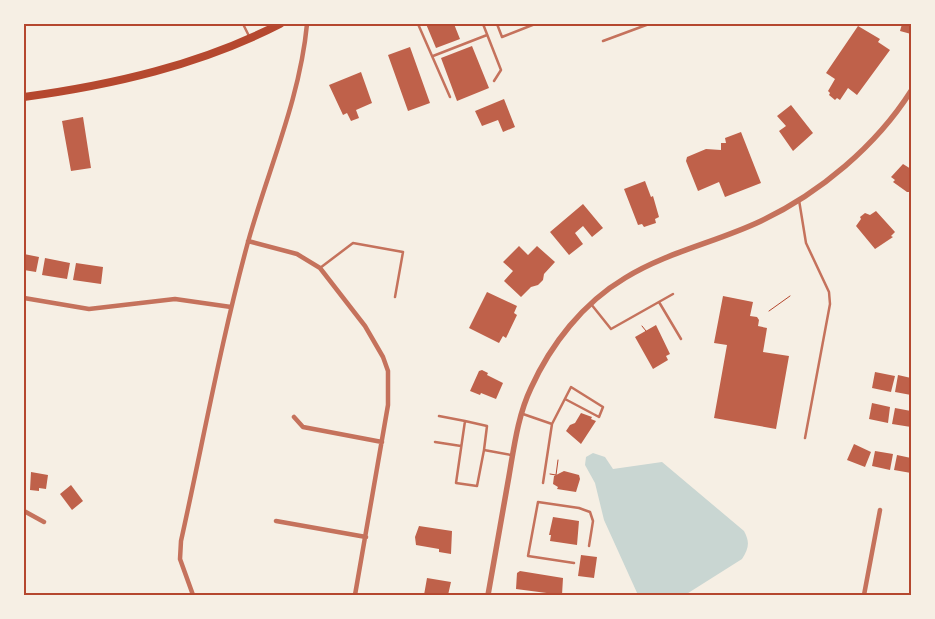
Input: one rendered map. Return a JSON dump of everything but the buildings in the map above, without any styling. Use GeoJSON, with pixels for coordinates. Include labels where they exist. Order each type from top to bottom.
{"type":"FeatureCollection","features":[{"type":"Feature","properties":{"kind":"main road"},"geometry":{"type":"LineString","coordinates":[[24,97],[103,84],[147,74],[190,61],[280,24]]}},
{"type":"Feature","properties":{"kind":"street"},"geometry":{"type":"LineString","coordinates":[[193,595],[180,559],[181,541],[231,307],[248,241],[302,63],[307,24]]}},
{"type":"Feature","properties":{"kind":"street"},"geometry":{"type":"LineString","coordinates":[[488,595],[513,455],[523,414],[530,389],[553,346],[591,304],[625,278],[670,256],[762,220],[799,200],[844,167],[873,140],[911,91]]}},
{"type":"Feature","properties":{"kind":"street"},"geometry":{"type":"LineString","coordinates":[[248,241],[297,254],[320,268],[365,326],[383,357],[389,386],[382,442],[355,595]]}},
{"type":"Feature","properties":{"kind":"street"},"geometry":{"type":"LineString","coordinates":[[24,298],[89,309],[175,299],[231,307]]}},
{"type":"Feature","properties":{"kind":"street"},"geometry":{"type":"LineString","coordinates":[[294,417],[303,427],[382,442]]}},
{"type":"Feature","properties":{"kind":"street"},"geometry":{"type":"LineString","coordinates":[[864,595],[880,510]]}},
{"type":"Feature","properties":{"kind":"street"},"geometry":{"type":"LineString","coordinates":[[24,511],[44,522]]}},
{"type":"Feature","properties":{"kind":"street"},"geometry":{"type":"LineString","coordinates":[[276,521],[366,536]]}},
{"type":"Feature","properties":{"kind":"lane"},"geometry":{"type":"LineString","coordinates":[[244,24],[249,38]]}},
{"type":"Feature","properties":{"kind":"lane"},"geometry":{"type":"LineString","coordinates":[[418,24],[450,97]]}},
{"type":"Feature","properties":{"kind":"lane"},"geometry":{"type":"LineString","coordinates":[[483,24],[501,70],[494,81]]}},
{"type":"Feature","properties":{"kind":"lane"},"geometry":{"type":"LineString","coordinates":[[497,24],[502,37],[535,24]]}},
{"type":"Feature","properties":{"kind":"lane"},"geometry":{"type":"LineString","coordinates":[[522,24],[524,28]]}},
{"type":"Feature","properties":{"kind":"lane"},"geometry":{"type":"LineString","coordinates":[[602,41],[649,24]]}},
{"type":"Feature","properties":{"kind":"lane"},"geometry":{"type":"LineString","coordinates":[[433,56],[488,35]]}},
{"type":"Feature","properties":{"kind":"lane"},"geometry":{"type":"LineString","coordinates":[[799,200],[806,243],[829,292],[830,304],[805,438]]}},
{"type":"Feature","properties":{"kind":"lane"},"geometry":{"type":"LineString","coordinates":[[320,268],[353,243],[402,252],[394,297]]}},
{"type":"Feature","properties":{"kind":"lane"},"geometry":{"type":"LineString","coordinates":[[591,304],[611,329],[673,294]]}},
{"type":"Feature","properties":{"kind":"lane"},"geometry":{"type":"LineString","coordinates":[[659,302],[681,339]]}},
{"type":"Feature","properties":{"kind":"lane"},"geometry":{"type":"LineString","coordinates":[[543,483],[552,424],[571,387],[597,401],[603,407],[602,412],[599,417],[565,399]]}},
{"type":"Feature","properties":{"kind":"lane"},"geometry":{"type":"LineString","coordinates":[[523,414],[552,424]]}},
{"type":"Feature","properties":{"kind":"lane"},"geometry":{"type":"LineString","coordinates":[[439,416],[465,421],[487,426],[477,486],[456,483],[465,421]]}},
{"type":"Feature","properties":{"kind":"lane"},"geometry":{"type":"LineString","coordinates":[[435,442],[461,446]]}},
{"type":"Feature","properties":{"kind":"lane"},"geometry":{"type":"LineString","coordinates":[[484,450],[513,455]]}},
{"type":"Feature","properties":{"kind":"lane"},"geometry":{"type":"LineString","coordinates":[[574,563],[528,556],[538,502],[579,508],[590,512],[593,521],[589,546]]}},
{"type":"Feature","properties":{"kind":"path"},"geometry":{"type":"LineString","coordinates":[[770,311],[790,296]]}},
{"type":"Feature","properties":{"kind":"path"},"geometry":{"type":"LineString","coordinates":[[642,326],[646,331]]}},
{"type":"Feature","properties":{"kind":"path"},"geometry":{"type":"LineString","coordinates":[[549,479],[550,474],[556,475],[558,460]]}},
{"type":"Feature","properties":{"kind":"shaded area"},"geometry":{"type":"Polygon","coordinates":[[[593,453],[605,457],[613,469],[662,462],[744,531],[748,545],[742,559],[685,595],[638,595],[604,520],[595,483],[585,465],[586,457],[593,453]]]}}]}
